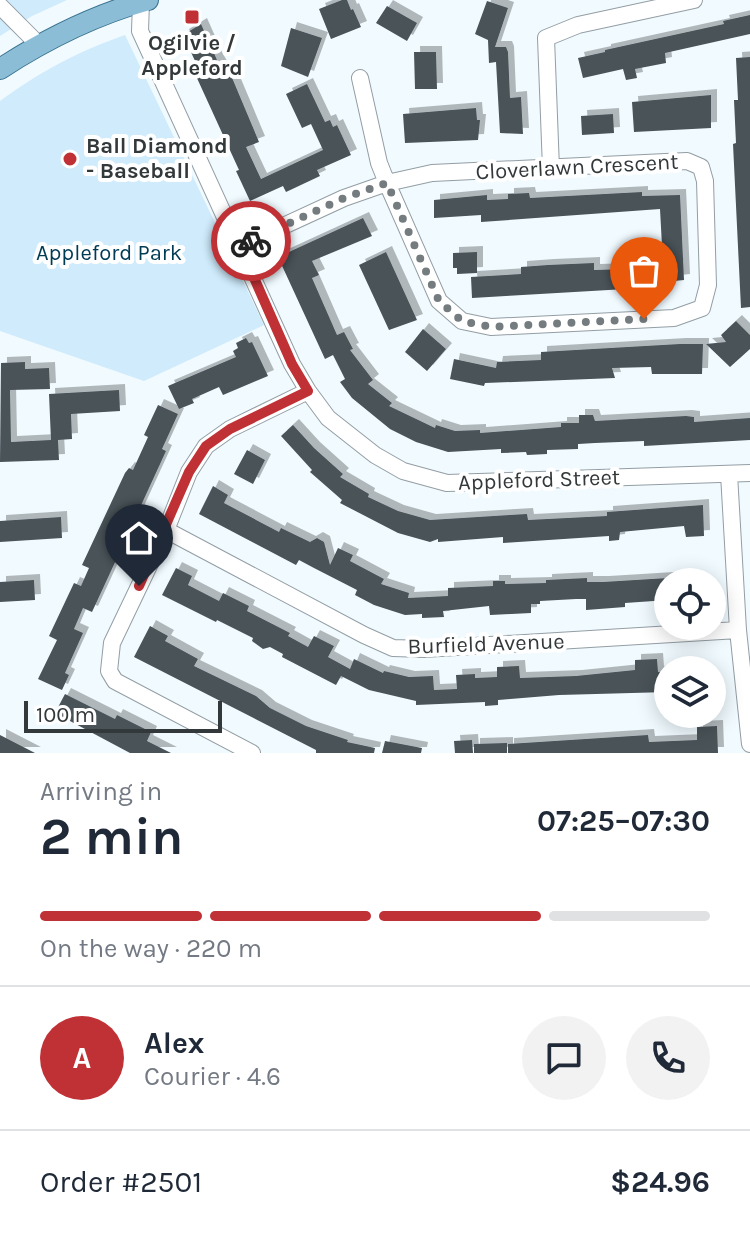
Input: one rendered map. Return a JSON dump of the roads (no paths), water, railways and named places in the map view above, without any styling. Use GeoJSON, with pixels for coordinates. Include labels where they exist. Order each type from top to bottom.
{"type":"FeatureCollection","features":[{"type":"Feature","properties":{"kind":"main road"},"geometry":{"type":"LineString","coordinates":[[0,69],[38,44],[72,27],[144,1]]}},
{"type":"Feature","properties":{"kind":"street"},"geometry":{"type":"LineString","coordinates":[[551,169],[546,38],[578,25],[694,0]]}},
{"type":"Feature","properties":{"kind":"street","name":"Appleford Street"},"geometry":{"type":"LineString","coordinates":[[144,1],[140,31],[292,364],[328,418],[375,455],[403,471],[447,483],[750,473]]}},
{"type":"Feature","properties":{"kind":"street"},"geometry":{"type":"LineString","coordinates":[[0,6],[38,44]]}},
{"type":"Feature","properties":{"kind":"street"},"geometry":{"type":"LineString","coordinates":[[360,78],[379,163],[387,183]]}},
{"type":"Feature","properties":{"kind":"street","name":"Cloverlawn Crescent"},"geometry":{"type":"LineString","coordinates":[[240,246],[344,198],[387,183],[432,173],[687,161],[701,167],[705,181],[708,285],[702,308],[674,318],[491,327],[462,321],[439,301],[387,183]]}},
{"type":"Feature","properties":{"kind":"street"},"geometry":{"type":"LineString","coordinates":[[252,753],[115,681],[109,671],[112,643],[166,530],[189,472],[206,446],[230,429],[308,391]]}},
{"type":"Feature","properties":{"kind":"street"},"geometry":{"type":"LineString","coordinates":[[729,474],[738,630],[750,744]]}},
{"type":"Feature","properties":{"kind":"street","name":"Burfield Avenue"},"geometry":{"type":"LineString","coordinates":[[166,530],[393,648],[424,649],[738,630]]}},
{"type":"Feature","properties":{"kind":"place","name":"Ogilvie / Appleford"},"geometry":{"type":"Point","coordinates":[192,17]}},
{"type":"Feature","properties":{"kind":"place","name":"Ball Diamond - Baseball"},"geometry":{"type":"Point","coordinates":[70,159]}},
{"type":"Feature","properties":{"kind":"park label","name":"Appleford Park"},"geometry":{"type":"Point","coordinates":[109,253]}}]}
